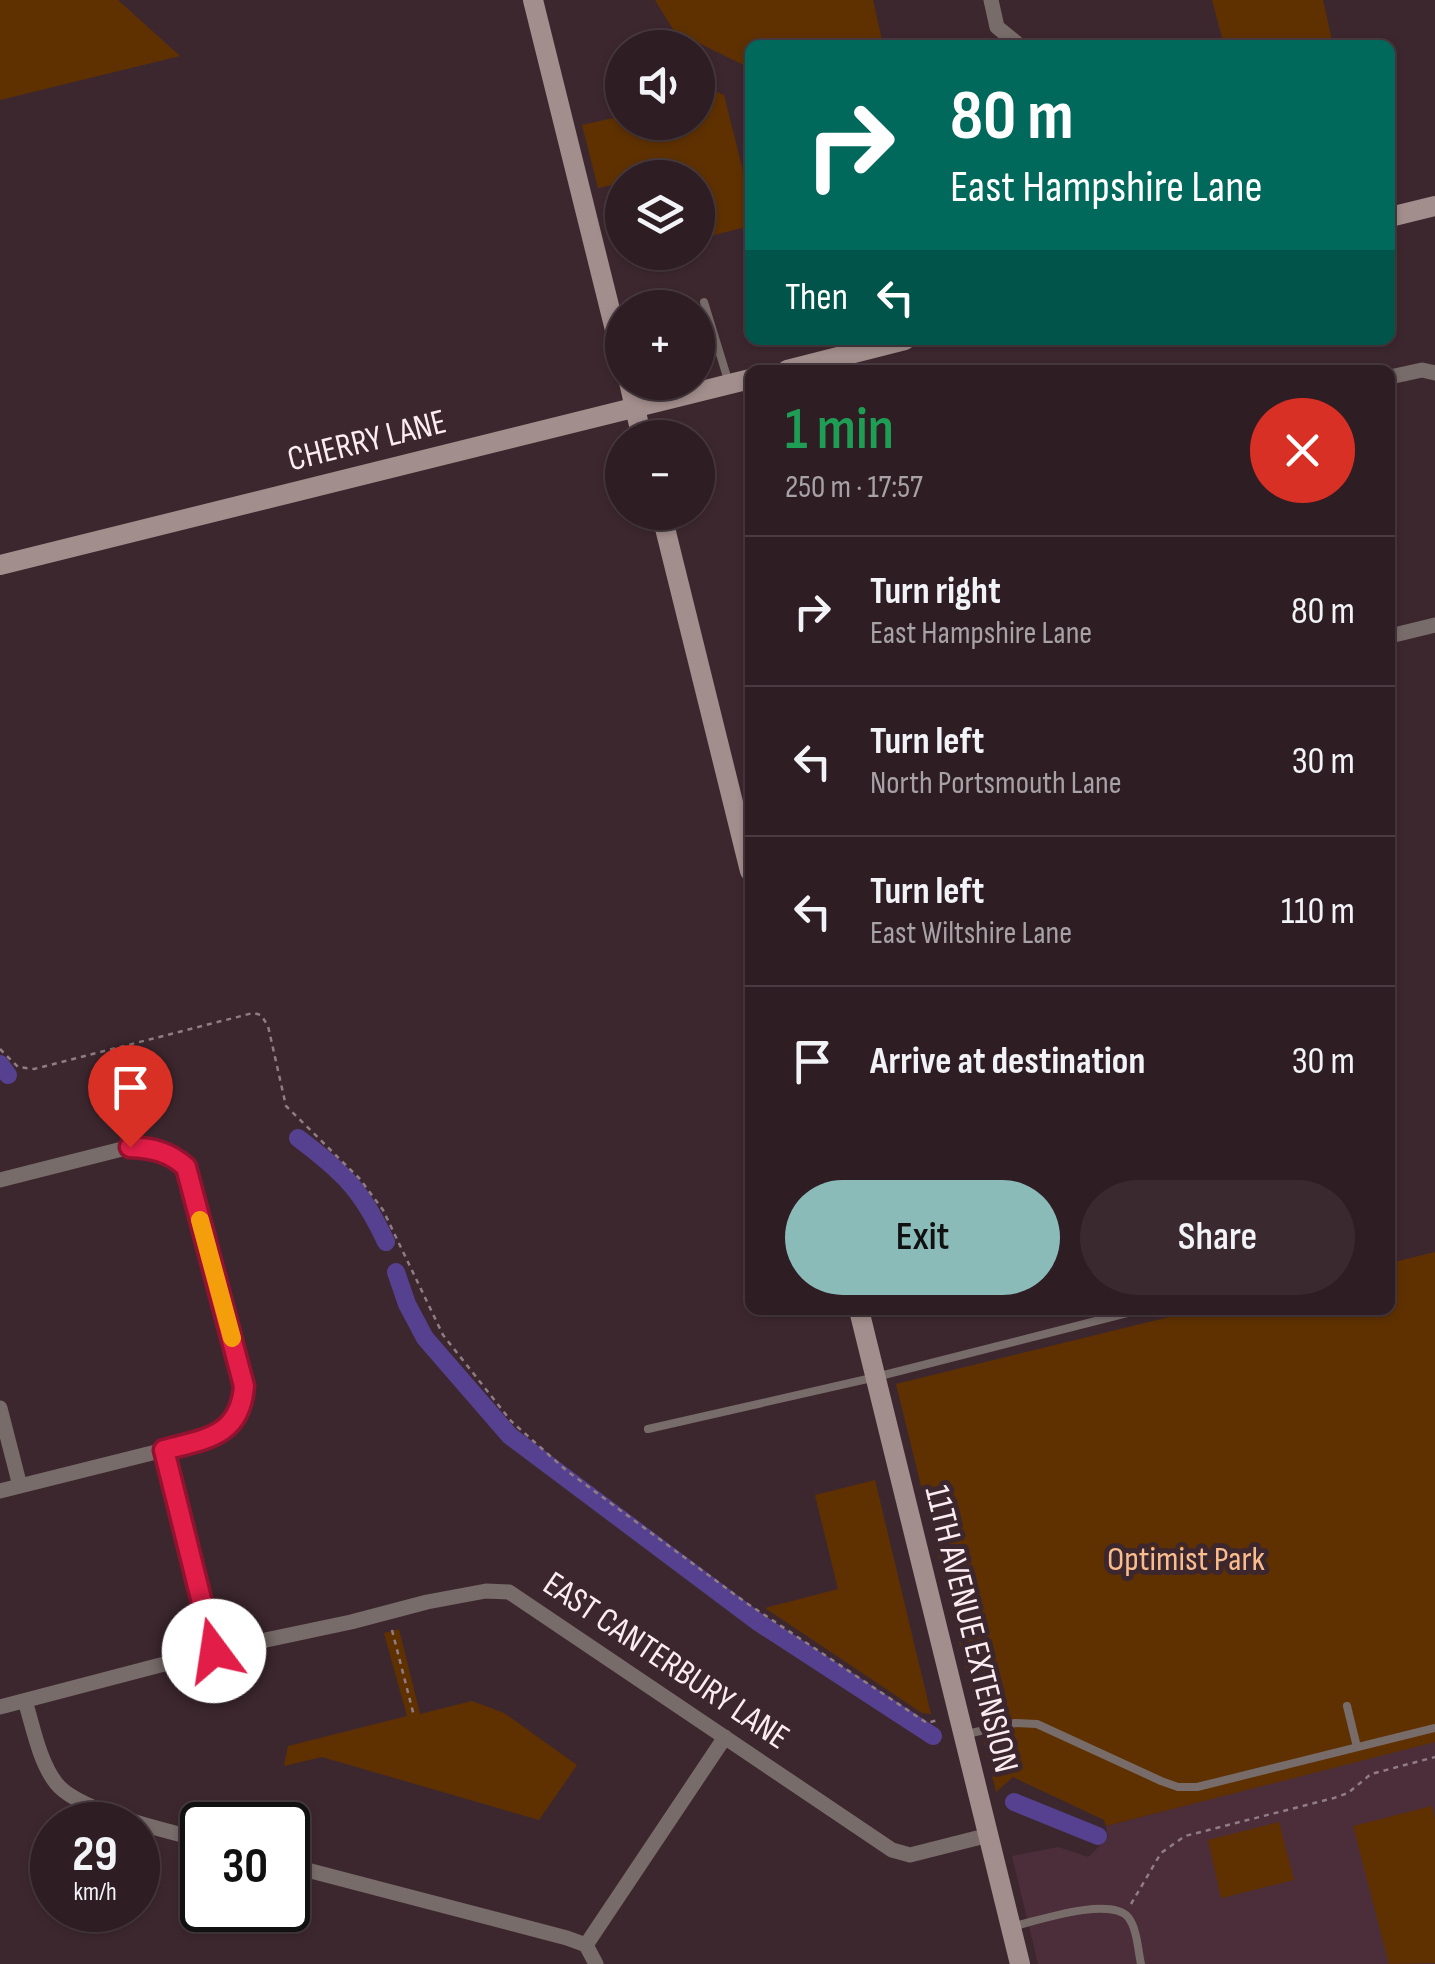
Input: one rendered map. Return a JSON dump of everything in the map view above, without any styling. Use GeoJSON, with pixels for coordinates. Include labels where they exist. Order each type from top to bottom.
{"type":"FeatureCollection","features":[{"type":"Feature","properties":{"kind":"street"},"geometry":{"type":"LineString","coordinates":[[533,0],[605,290]]}},
{"type":"Feature","properties":{"kind":"street"},"geometry":{"type":"LineString","coordinates":[[991,0],[997,26],[1013,40]]}},
{"type":"Feature","properties":{"kind":"street"},"geometry":{"type":"LineString","coordinates":[[1395,216],[1435,206]]}},
{"type":"Feature","properties":{"kind":"street"},"geometry":{"type":"LineString","coordinates":[[806,365],[885,345]]}},
{"type":"Feature","properties":{"kind":"street"},"geometry":{"type":"LineString","coordinates":[[1395,377],[1422,370],[1435,373]]}},
{"type":"Feature","properties":{"kind":"street","name":"CHERRY LANE"},"geometry":{"type":"LineString","coordinates":[[0,564],[740,382]]}},
{"type":"Feature","properties":{"kind":"street"},"geometry":{"type":"LineString","coordinates":[[633,400],[638,420]]}},
{"type":"Feature","properties":{"kind":"street"},"geometry":{"type":"LineString","coordinates":[[665,530],[745,851]]}},
{"type":"Feature","properties":{"kind":"street"},"geometry":{"type":"LineString","coordinates":[[1395,635],[1435,625]]}},
{"type":"Feature","properties":{"kind":"street"},"geometry":{"type":"LineString","coordinates":[[0,1180],[130,1147],[152,1148],[174,1156],[186,1167],[244,1386],[243,1400],[230,1425],[212,1438],[0,1492]]}},
{"type":"Feature","properties":{"kind":"street","name":"11TH AVENUE EXTENSION"},"geometry":{"type":"LineString","coordinates":[[860,1315],[1020,1964]]}},
{"type":"Feature","properties":{"kind":"street"},"geometry":{"type":"LineString","coordinates":[[0,1408],[20,1486]]}},
{"type":"Feature","properties":{"kind":"street"},"geometry":{"type":"LineString","coordinates":[[164,1450],[214,1651]]}},
{"type":"Feature","properties":{"kind":"street","name":"EAST CANTERBURY LANE"},"geometry":{"type":"LineString","coordinates":[[0,1707],[214,1651],[486,1591],[509,1592],[892,1850],[910,1854],[989,1835]]}},
{"type":"Feature","properties":{"kind":"street"},"geometry":{"type":"LineString","coordinates":[[25,1700],[40,1750],[56,1784],[118,1816],[180,1834]]}},
{"type":"Feature","properties":{"kind":"street"},"geometry":{"type":"LineString","coordinates":[[586,1944],[726,1738]]}},
{"type":"Feature","properties":{"kind":"street"},"geometry":{"type":"LineString","coordinates":[[310,1870],[586,1944],[596,1964]]}},
{"type":"Feature","properties":{"kind":"lane"},"geometry":{"type":"LineString","coordinates":[[715,326],[740,382]]}},
{"type":"Feature","properties":{"kind":"lane"},"geometry":{"type":"LineString","coordinates":[[648,1429],[1120,1315]]}},
{"type":"Feature","properties":{"kind":"lane"},"geometry":{"type":"LineString","coordinates":[[1347,1706],[1357,1747]]}},
{"type":"Feature","properties":{"kind":"lane"},"geometry":{"type":"LineString","coordinates":[[960,1725],[1037,1724],[1178,1787],[1198,1787],[1435,1728]]}},
{"type":"Feature","properties":{"kind":"lane"},"geometry":{"type":"LineString","coordinates":[[1011,1927],[1102,1907],[1126,1914],[1132,1922],[1141,1964]]}},
{"type":"Feature","properties":{"kind":"path"},"geometry":{"type":"LineString","coordinates":[[0,1049],[18,1068],[34,1069],[252,1013],[261,1015],[268,1026],[286,1106],[360,1179],[383,1210],[443,1335],[511,1421],[567,1471],[744,1602],[928,1723],[960,1725]]}},
{"type":"Feature","properties":{"kind":"path"},"geometry":{"type":"LineString","coordinates":[[388,1612],[414,1716]]}},
{"type":"Feature","properties":{"kind":"path"},"geometry":{"type":"LineString","coordinates":[[1126,1914],[1161,1853],[1185,1836],[1334,1798],[1382,1770],[1435,1758]]}},
{"type":"Feature","properties":{"kind":"shaded area"},"geometry":{"type":"Polygon","coordinates":[[[1435,1741],[1435,1964],[1038,1964],[1012,1856],[1058,1847],[1088,1857],[1108,1838],[1106,1826],[1435,1741]]]}},
{"type":"Feature","properties":{"kind":"green space"},"geometry":{"type":"Polygon","coordinates":[[[0,0],[118,0],[180,56],[0,100],[0,0]]]}},
{"type":"Feature","properties":{"kind":"green space"},"geometry":{"type":"Polygon","coordinates":[[[655,0],[873,0],[882,40],[745,40],[745,66],[715,51],[715,30],[673,30],[655,0]]]}},
{"type":"Feature","properties":{"kind":"green space"},"geometry":{"type":"Polygon","coordinates":[[[1212,0],[1323,0],[1332,40],[1223,40],[1212,0]]]}},
{"type":"Feature","properties":{"kind":"green space"},"geometry":{"type":"Polygon","coordinates":[[[715,91],[724,95],[745,179],[745,227],[715,235],[715,160],[605,160],[605,187],[598,188],[582,125],[605,120],[605,140],[715,140],[715,91]]]}},
{"type":"Feature","properties":{"kind":"green space","name":"Optimist Park"},"geometry":{"type":"Polygon","coordinates":[[[1435,1252],[1435,1742],[1106,1826],[1104,1820],[1013,1777],[996,1792],[896,1384],[1178,1315],[1395,1315],[1395,1262],[1435,1252]]]}},
{"type":"Feature","properties":{"kind":"green space"},"geometry":{"type":"Polygon","coordinates":[[[875,1480],[931,1714],[922,1713],[765,1608],[838,1589],[815,1495],[875,1480]]]}},
{"type":"Feature","properties":{"kind":"green space"},"geometry":{"type":"Polygon","coordinates":[[[399,1629],[420,1714],[472,1701],[504,1713],[577,1765],[539,1820],[322,1757],[284,1766],[288,1746],[407,1716],[384,1633],[399,1629]]]}},
{"type":"Feature","properties":{"kind":"green space"},"geometry":{"type":"Polygon","coordinates":[[[1432,1806],[1435,1963],[1389,1964],[1353,1826],[1432,1806]]]}},
{"type":"Feature","properties":{"kind":"green space"},"geometry":{"type":"Polygon","coordinates":[[[1279,1822],[1294,1880],[1221,1898],[1208,1840],[1279,1822]]]}},
{"type":"Feature","properties":{"kind":"waterway"},"geometry":{"type":"LineString","coordinates":[[0,1064],[8,1075]]}},
{"type":"Feature","properties":{"kind":"waterway"},"geometry":{"type":"LineString","coordinates":[[298,1138],[350,1183],[386,1242]]}},
{"type":"Feature","properties":{"kind":"waterway"},"geometry":{"type":"LineString","coordinates":[[396,1272],[425,1338],[510,1436],[758,1622],[933,1736]]}},
{"type":"Feature","properties":{"kind":"waterway"},"geometry":{"type":"LineString","coordinates":[[1014,1802],[1098,1836]]}},
{"type":"Feature","properties":{"kind":"slow traffic"},"geometry":{"type":"LineString","coordinates":[[200,1220],[232,1338]]}},
{"type":"Feature","properties":{"kind":"route"},"geometry":{"type":"LineString","coordinates":[[130,1147],[152,1148],[174,1156],[186,1167],[244,1386],[240,1410],[230,1425],[212,1438],[164,1450],[214,1651]]}}]}
